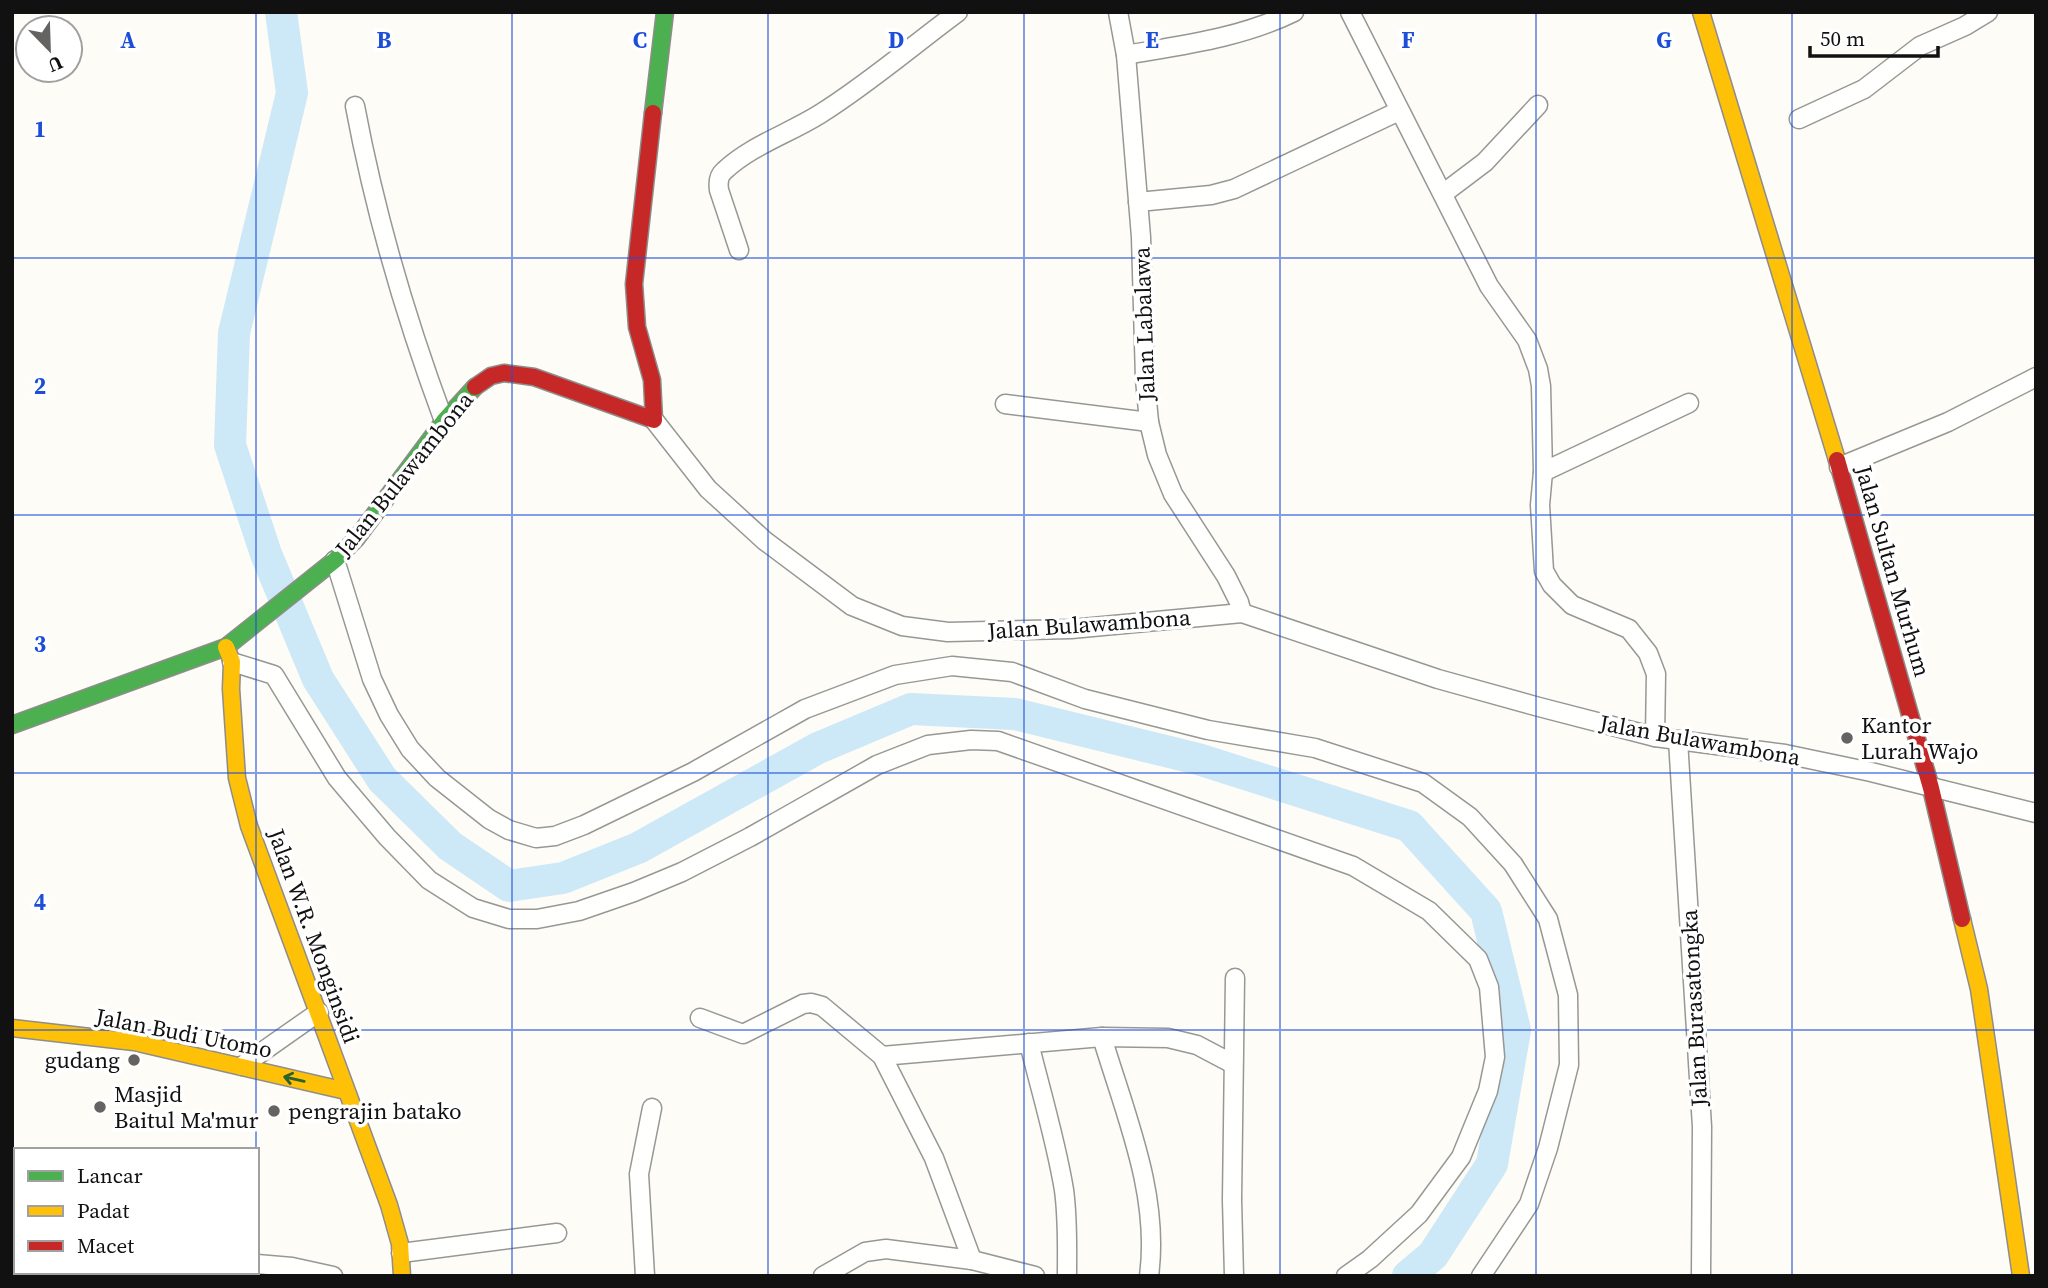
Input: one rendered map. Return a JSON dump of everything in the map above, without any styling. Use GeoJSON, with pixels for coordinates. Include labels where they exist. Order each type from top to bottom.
{"type":"FeatureCollection","features":[{"type":"Feature","properties":{"kind":"main road"},"geometry":{"type":"LineString","coordinates":[[654,420],[652,380],[637,327],[634,284],[665,12]]}},
{"type":"Feature","properties":{"kind":"main road","name":"Jalan Sultan Murhum"},"geometry":{"type":"LineString","coordinates":[[1701,12],[1839,467],[1931,788],[1979,989],[2021,1276]]}},
{"type":"Feature","properties":{"kind":"main road","name":"Jalan Bulawambona"},"geometry":{"type":"LineString","coordinates":[[229,654],[260,622],[335,560],[370,522],[444,421],[474,387],[491,376],[504,373],[534,377],[654,420]]}},
{"type":"Feature","properties":{"kind":"main road"},"geometry":{"type":"LineString","coordinates":[[12,725],[229,654]]}},
{"type":"Feature","properties":{"kind":"main road","name":"Jalan W.R. Monginsidi"},"geometry":{"type":"LineString","coordinates":[[229,654],[240,792],[250,826],[389,1205],[401,1253],[402,1276]]}},
{"type":"Feature","properties":{"kind":"main road","name":"Jalan Budi Utomo"},"geometry":{"type":"LineString","coordinates":[[12,1028],[134,1042],[346,1091]]}},
{"type":"Feature","properties":{"kind":"street"},"geometry":{"type":"LineString","coordinates":[[740,250],[719,190],[721,173],[755,147],[817,116],[958,12]]}},
{"type":"Feature","properties":{"kind":"street","name":"Jalan Labalawa"},"geometry":{"type":"LineString","coordinates":[[1118,12],[1126,55],[1139,202],[1149,422],[1157,456],[1173,494],[1226,576],[1242,613]]}},
{"type":"Feature","properties":{"kind":"street"},"geometry":{"type":"LineString","coordinates":[[1126,55],[1213,39],[1270,24],[1294,12]]}},
{"type":"Feature","properties":{"kind":"street"},"geometry":{"type":"LineString","coordinates":[[1350,12],[1489,286],[1527,340],[1538,369],[1541,386],[1543,472],[1540,505],[1544,571],[1552,585],[1572,606],[1629,629],[1648,653],[1656,674],[1655,737]]}},
{"type":"Feature","properties":{"kind":"street"},"geometry":{"type":"LineString","coordinates":[[1799,119],[1864,89],[1920,46],[1965,26],[1988,12]]}},
{"type":"Feature","properties":{"kind":"street"},"geometry":{"type":"LineString","coordinates":[[1444,193],[1485,162],[1538,105]]}},
{"type":"Feature","properties":{"kind":"street"},"geometry":{"type":"LineString","coordinates":[[355,106],[400,288],[444,421]]}},
{"type":"Feature","properties":{"kind":"street"},"geometry":{"type":"LineString","coordinates":[[1139,202],[1211,195],[1234,189],[1399,111]]}},
{"type":"Feature","properties":{"kind":"street"},"geometry":{"type":"LineString","coordinates":[[1839,467],[1948,422],[2036,377]]}},
{"type":"Feature","properties":{"kind":"street"},"geometry":{"type":"LineString","coordinates":[[1543,472],[1689,403]]}},
{"type":"Feature","properties":{"kind":"street"},"geometry":{"type":"LineString","coordinates":[[1005,404],[1149,422]]}},
{"type":"Feature","properties":{"kind":"street","name":"Jalan Bulawambona"},"geometry":{"type":"LineString","coordinates":[[654,420],[708,489],[765,541],[852,606],[902,626],[948,632],[1071,629],[1242,613],[1438,679],[1655,737],[1785,754],[1871,772],[2036,813]]}},
{"type":"Feature","properties":{"kind":"street"},"geometry":{"type":"LineString","coordinates":[[335,560],[372,679],[389,715],[410,749],[437,778],[489,819],[509,830],[536,838],[555,836],[584,825],[693,772],[805,709],[895,675],[952,666],[1012,672],[1085,699],[1208,730],[1315,748],[1423,783],[1470,817],[1513,864],[1548,919],[1569,995],[1569,1065],[1548,1148],[1528,1205],[1481,1276]]}},
{"type":"Feature","properties":{"kind":"street"},"geometry":{"type":"LineString","coordinates":[[229,654],[274,675],[337,778],[387,837],[429,880],[473,908],[509,919],[537,919],[579,911],[634,892],[682,872],[750,837],[877,765],[928,745],[971,740],[998,741],[1353,866],[1429,911],[1478,959],[1489,987],[1495,1057],[1488,1091],[1461,1157],[1419,1214],[1370,1259],[1346,1276]]}},
{"type":"Feature","properties":{"kind":"street","name":"Jalan Burasatongka"},"geometry":{"type":"LineString","coordinates":[[1678,740],[1702,1127],[1701,1276]]}},
{"type":"Feature","properties":{"kind":"street"},"geometry":{"type":"LineString","coordinates":[[1234,1276],[1232,1200],[1235,978]]}},
{"type":"Feature","properties":{"kind":"street"},"geometry":{"type":"LineString","coordinates":[[700,1018],[743,1034],[803,1004],[811,1003],[822,1006],[836,1016],[882,1056],[934,1158],[972,1260]]}},
{"type":"Feature","properties":{"kind":"street"},"geometry":{"type":"LineString","coordinates":[[242,1066],[319,1012]]}},
{"type":"Feature","properties":{"kind":"street"},"geometry":{"type":"LineString","coordinates":[[882,1056],[1102,1037],[1168,1038],[1197,1045],[1233,1064]]}},
{"type":"Feature","properties":{"kind":"street"},"geometry":{"type":"LineString","coordinates":[[1102,1037],[1145,1182],[1151,1221],[1149,1276]]}},
{"type":"Feature","properties":{"kind":"street"},"geometry":{"type":"LineString","coordinates":[[1029,1044],[1064,1192],[1068,1228],[1067,1276]]}},
{"type":"Feature","properties":{"kind":"street"},"geometry":{"type":"LineString","coordinates":[[645,1276],[639,1174],[652,1108]]}},
{"type":"Feature","properties":{"kind":"street"},"geometry":{"type":"LineString","coordinates":[[401,1253],[557,1233]]}},
{"type":"Feature","properties":{"kind":"street"},"geometry":{"type":"LineString","coordinates":[[823,1276],[866,1252],[887,1248],[972,1260],[1035,1276]]}},
{"type":"Feature","properties":{"kind":"street"},"geometry":{"type":"LineString","coordinates":[[259,1264],[292,1267],[333,1276]]}},
{"type":"Feature","properties":{"kind":"waterway"},"geometry":{"type":"LineString","coordinates":[[281,12],[292,93],[234,333],[230,445],[266,554],[318,679],[382,779],[450,846],[509,886],[563,878],[638,848],[818,748],[911,709],[1015,714],[1198,759],[1409,826],[1486,911],[1515,1030],[1492,1164],[1433,1255],[1408,1276]]}},
{"type":"Feature","properties":{"kind":"traffic: fast"},"geometry":{"type":"LineString","coordinates":[[653,113],[665,12]]}},
{"type":"Feature","properties":{"kind":"traffic: fast"},"geometry":{"type":"LineString","coordinates":[[12,725],[226,647],[335,560],[356,539],[444,421],[475,387]]}},
{"type":"Feature","properties":{"kind":"traffic: slow"},"geometry":{"type":"LineString","coordinates":[[1701,12],[1837,460]]}},
{"type":"Feature","properties":{"kind":"traffic: slow"},"geometry":{"type":"LineString","coordinates":[[226,647],[232,662],[231,689],[237,778],[249,826],[389,1205],[400,1244],[402,1276]]}},
{"type":"Feature","properties":{"kind":"traffic: slow"},"geometry":{"type":"LineString","coordinates":[[1962,919],[1979,989],[2021,1276]]}},
{"type":"Feature","properties":{"kind":"traffic: slow"},"geometry":{"type":"LineString","coordinates":[[12,1028],[134,1042],[346,1091]]}},
{"type":"Feature","properties":{"kind":"traffic: jam"},"geometry":{"type":"LineString","coordinates":[[475,387],[491,376],[504,373],[534,377],[654,420],[652,380],[637,327],[634,284],[653,113]]}},
{"type":"Feature","properties":{"kind":"traffic: jam"},"geometry":{"type":"LineString","coordinates":[[1837,460],[1931,788],[1962,919]]}},
{"type":"Feature","properties":{"kind":"place","name":"Kantor Lurah Wajo"},"geometry":{"type":"Point","coordinates":[1847,738]}},
{"type":"Feature","properties":{"kind":"place","name":"gudang"},"geometry":{"type":"Point","coordinates":[134,1060]}},
{"type":"Feature","properties":{"kind":"place","name":"Masjid Baitul Ma'mur"},"geometry":{"type":"Point","coordinates":[100,1107]}},
{"type":"Feature","properties":{"kind":"place","name":"pengrajin batako"},"geometry":{"type":"Point","coordinates":[274,1111]}}]}
